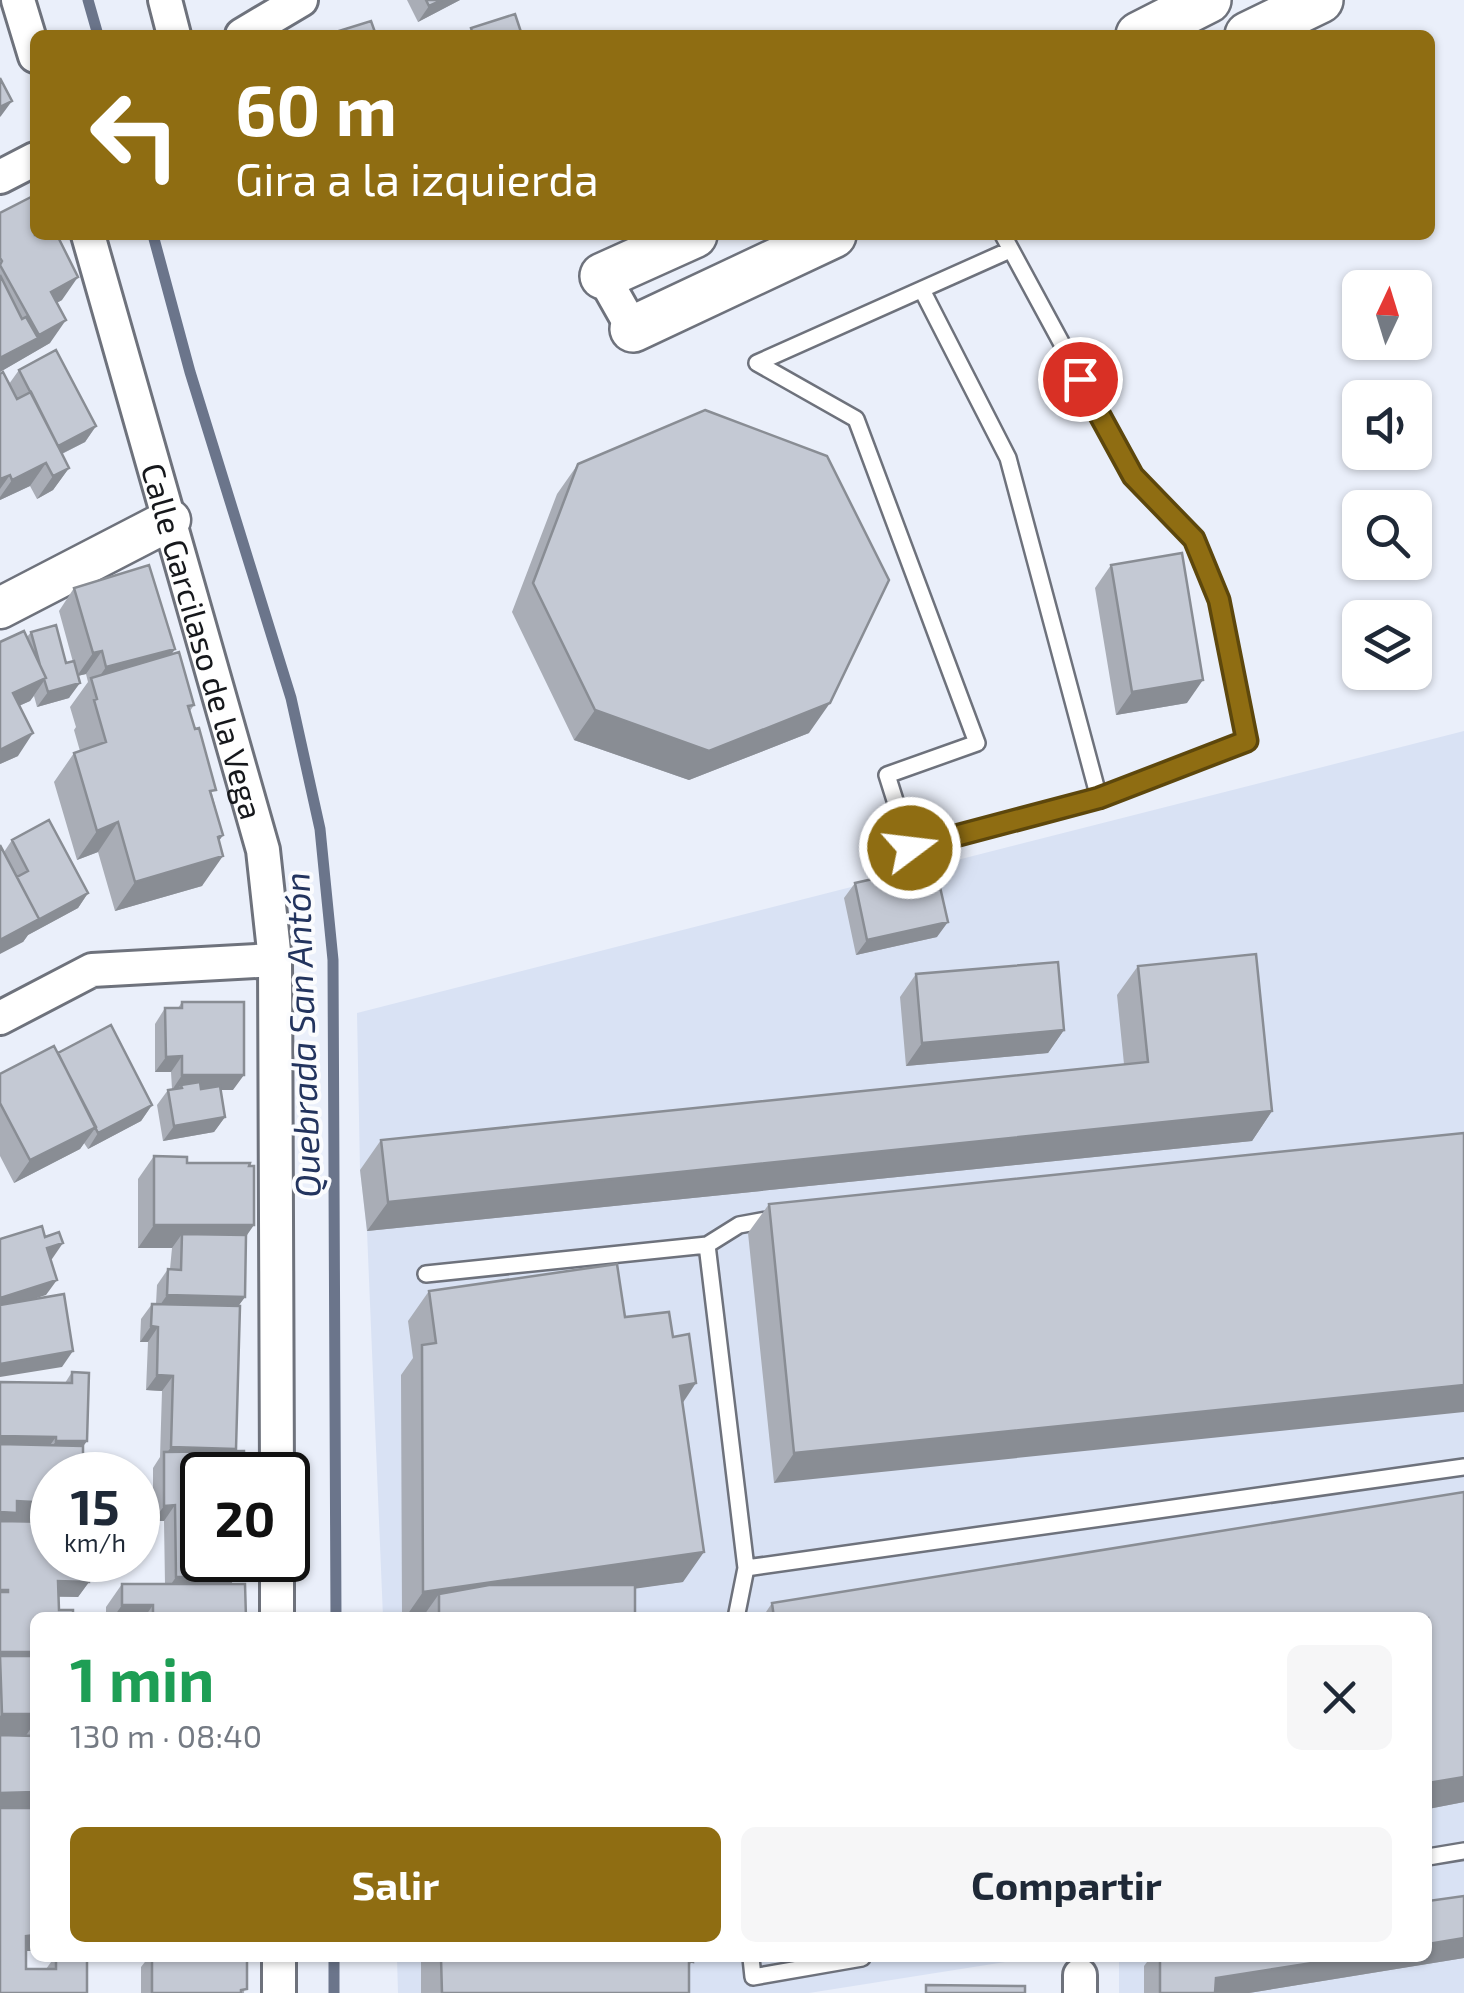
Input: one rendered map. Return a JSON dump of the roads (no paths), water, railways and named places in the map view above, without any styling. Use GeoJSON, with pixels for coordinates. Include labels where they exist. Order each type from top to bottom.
{"type":"FeatureCollection","features":[{"type":"Feature","properties":{"kind":"main road"},"geometry":{"type":"LineString","coordinates":[[1150,30],[1208,0]]}},
{"type":"Feature","properties":{"kind":"main road"},"geometry":{"type":"LineString","coordinates":[[1258,30],[1320,0]]}},
{"type":"Feature","properties":{"kind":"main road"},"geometry":{"type":"LineString","coordinates":[[602,276],[683,240]]}},
{"type":"Feature","properties":{"kind":"main road"},"geometry":{"type":"LineString","coordinates":[[633,328],[822,240]]}},
{"type":"Feature","properties":{"kind":"street"},"geometry":{"type":"LineString","coordinates":[[18,0],[30,40]]}},
{"type":"Feature","properties":{"kind":"street"},"geometry":{"type":"LineString","coordinates":[[165,0],[173,30]]}},
{"type":"Feature","properties":{"kind":"street"},"geometry":{"type":"LineString","coordinates":[[251,30],[302,0]]}},
{"type":"Feature","properties":{"kind":"street"},"geometry":{"type":"LineString","coordinates":[[0,177],[30,162]]}},
{"type":"Feature","properties":{"kind":"street","name":"Calle Garcilaso de la Vega"},"geometry":{"type":"LineString","coordinates":[[89,240],[263,850],[274,960],[277,1452]]}},
{"type":"Feature","properties":{"kind":"street"},"geometry":{"type":"LineString","coordinates":[[602,276],[633,328]]}},
{"type":"Feature","properties":{"kind":"street"},"geometry":{"type":"LineString","coordinates":[[0,608],[170,520]]}},
{"type":"Feature","properties":{"kind":"street"},"geometry":{"type":"LineString","coordinates":[[0,1018],[92,970],[274,960]]}},
{"type":"Feature","properties":{"kind":"street"},"geometry":{"type":"LineString","coordinates":[[277,1582],[277,1612]]}},
{"type":"Feature","properties":{"kind":"street"},"geometry":{"type":"LineString","coordinates":[[279,1962],[279,1993]]}},
{"type":"Feature","properties":{"kind":"lane"},"geometry":{"type":"LineString","coordinates":[[1005,240],[1133,476],[1194,539],[1219,600],[1247,741],[1099,798],[910,848],[888,775],[977,743],[856,419],[757,363],[1010,250]]}},
{"type":"Feature","properties":{"kind":"lane"},"geometry":{"type":"LineString","coordinates":[[922,290],[1008,458],[1099,798]]}},
{"type":"Feature","properties":{"kind":"lane"},"geometry":{"type":"LineString","coordinates":[[426,1274],[708,1245],[739,1225],[793,1216]]}},
{"type":"Feature","properties":{"kind":"lane"},"geometry":{"type":"LineString","coordinates":[[708,1245],[746,1568],[737,1612]]}},
{"type":"Feature","properties":{"kind":"lane"},"geometry":{"type":"LineString","coordinates":[[746,1568],[1464,1466]]}},
{"type":"Feature","properties":{"kind":"lane"},"geometry":{"type":"LineString","coordinates":[[1432,1856],[1464,1850]]}},
{"type":"Feature","properties":{"kind":"lane"},"geometry":{"type":"LineString","coordinates":[[751,1962],[752,1977],[839,1962]]}},
{"type":"Feature","properties":{"kind":"waterway","name":"Quebrada San Antón"},"geometry":{"type":"LineString","coordinates":[[88,0],[97,30]]}},
{"type":"Feature","properties":{"kind":"waterway","name":"Quebrada San Antón"},"geometry":{"type":"LineString","coordinates":[[154,240],[190,372],[291,698],[320,829],[333,960],[336,1612]]}},
{"type":"Feature","properties":{"kind":"waterway","name":"Quebrada San Antón"},"geometry":{"type":"LineString","coordinates":[[334,1962],[334,1993]]}}]}
